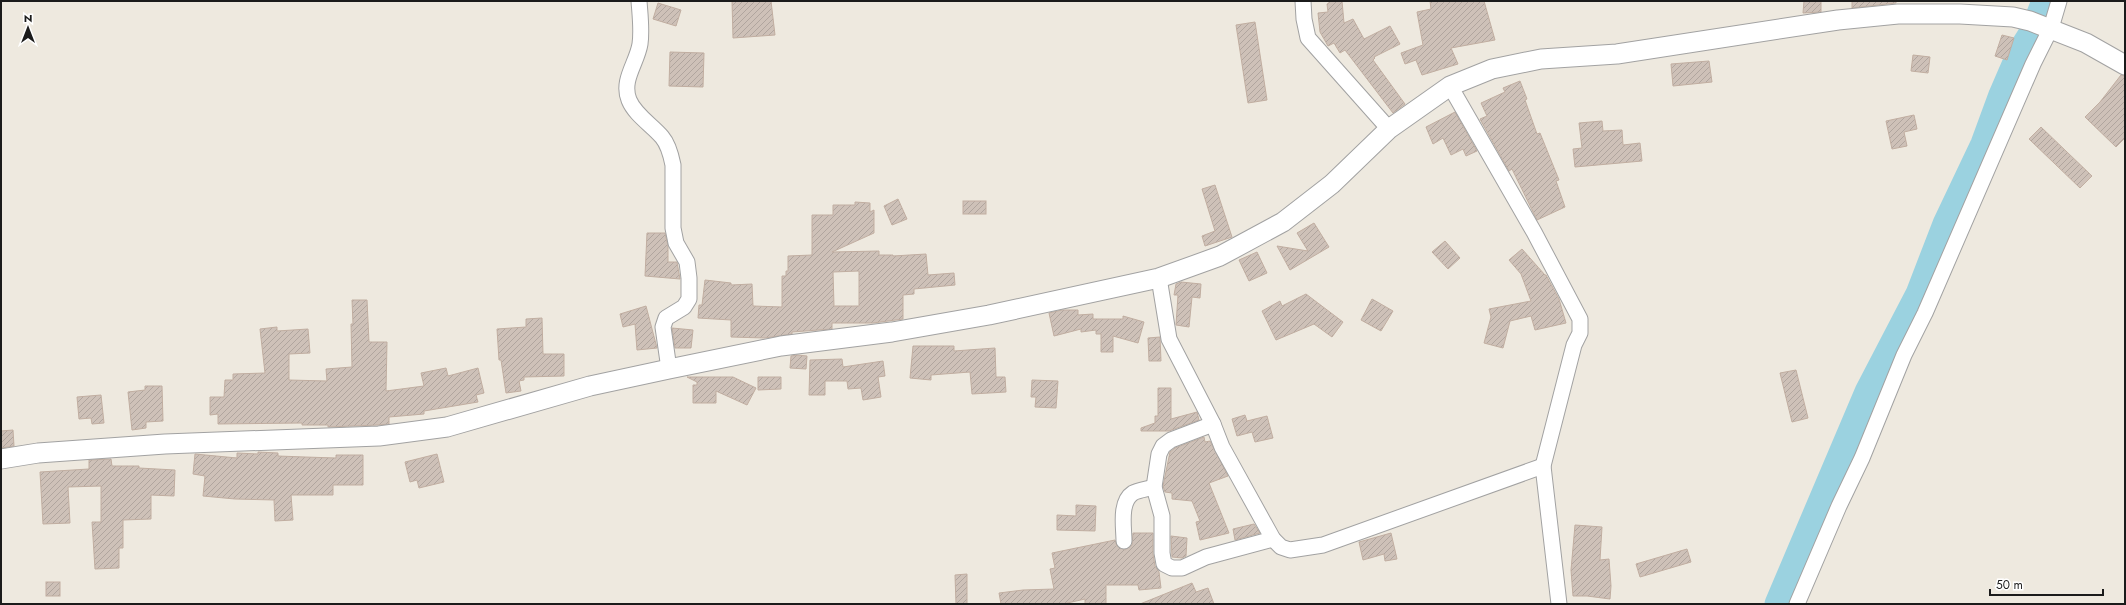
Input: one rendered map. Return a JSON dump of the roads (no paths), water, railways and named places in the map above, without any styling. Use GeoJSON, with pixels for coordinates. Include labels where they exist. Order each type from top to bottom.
{"type":"FeatureCollection","features":[{"type":"Feature","properties":{"kind":"street"},"geometry":{"type":"LineString","coordinates":[[639,1],[640,45],[629,75],[628,93],[630,101],[636,110],[662,136],[671,155],[673,165],[674,238],[689,271],[688,299],[684,307],[666,318],[663,327],[669,368]]}},
{"type":"Feature","properties":{"kind":"street"},"geometry":{"type":"LineString","coordinates":[[1303,1],[1304,19],[1308,38],[1389,129]]}},
{"type":"Feature","properties":{"kind":"street"},"geometry":{"type":"LineString","coordinates":[[1797,604],[1839,506],[1862,458],[1904,355],[1925,313],[2060,1]]}},
{"type":"Feature","properties":{"kind":"street"},"geometry":{"type":"LineString","coordinates":[[1,459],[38,453],[165,444],[379,436],[447,427],[590,386],[669,368],[781,346],[892,332],[989,315],[1159,278],[1220,256],[1283,222],[1332,184],[1389,129],[1450,86],[1492,69],[1541,59],[1616,54],[1838,20],[1898,14],[1960,14],[2013,17],[2030,20],[2050,27],[2086,44],[2125,65]]}},
{"type":"Feature","properties":{"kind":"street"},"geometry":{"type":"LineString","coordinates":[[1450,86],[1534,232],[1580,319],[1580,333],[1574,345],[1543,466],[1559,604]]}},
{"type":"Feature","properties":{"kind":"street"},"geometry":{"type":"LineString","coordinates":[[1159,278],[1169,339],[1222,447],[1273,539],[1281,547],[1290,550],[1323,545],[1543,466]]}},
{"type":"Feature","properties":{"kind":"street"},"geometry":{"type":"LineString","coordinates":[[1212,424],[1171,440],[1164,446],[1156,465],[1154,487],[1162,516],[1162,553],[1164,564],[1172,568],[1182,568],[1206,557],[1273,539]]}},
{"type":"Feature","properties":{"kind":"street"},"geometry":{"type":"LineString","coordinates":[[1124,541],[1124,508],[1128,498],[1133,493],[1154,487]]}},
{"type":"Feature","properties":{"kind":"waterway"},"geometry":{"type":"LineString","coordinates":[[1778,604],[1868,392],[1919,294],[1946,224],[1984,144],[2002,95],[2021,51],[2033,32],[2045,1]]}}]}
